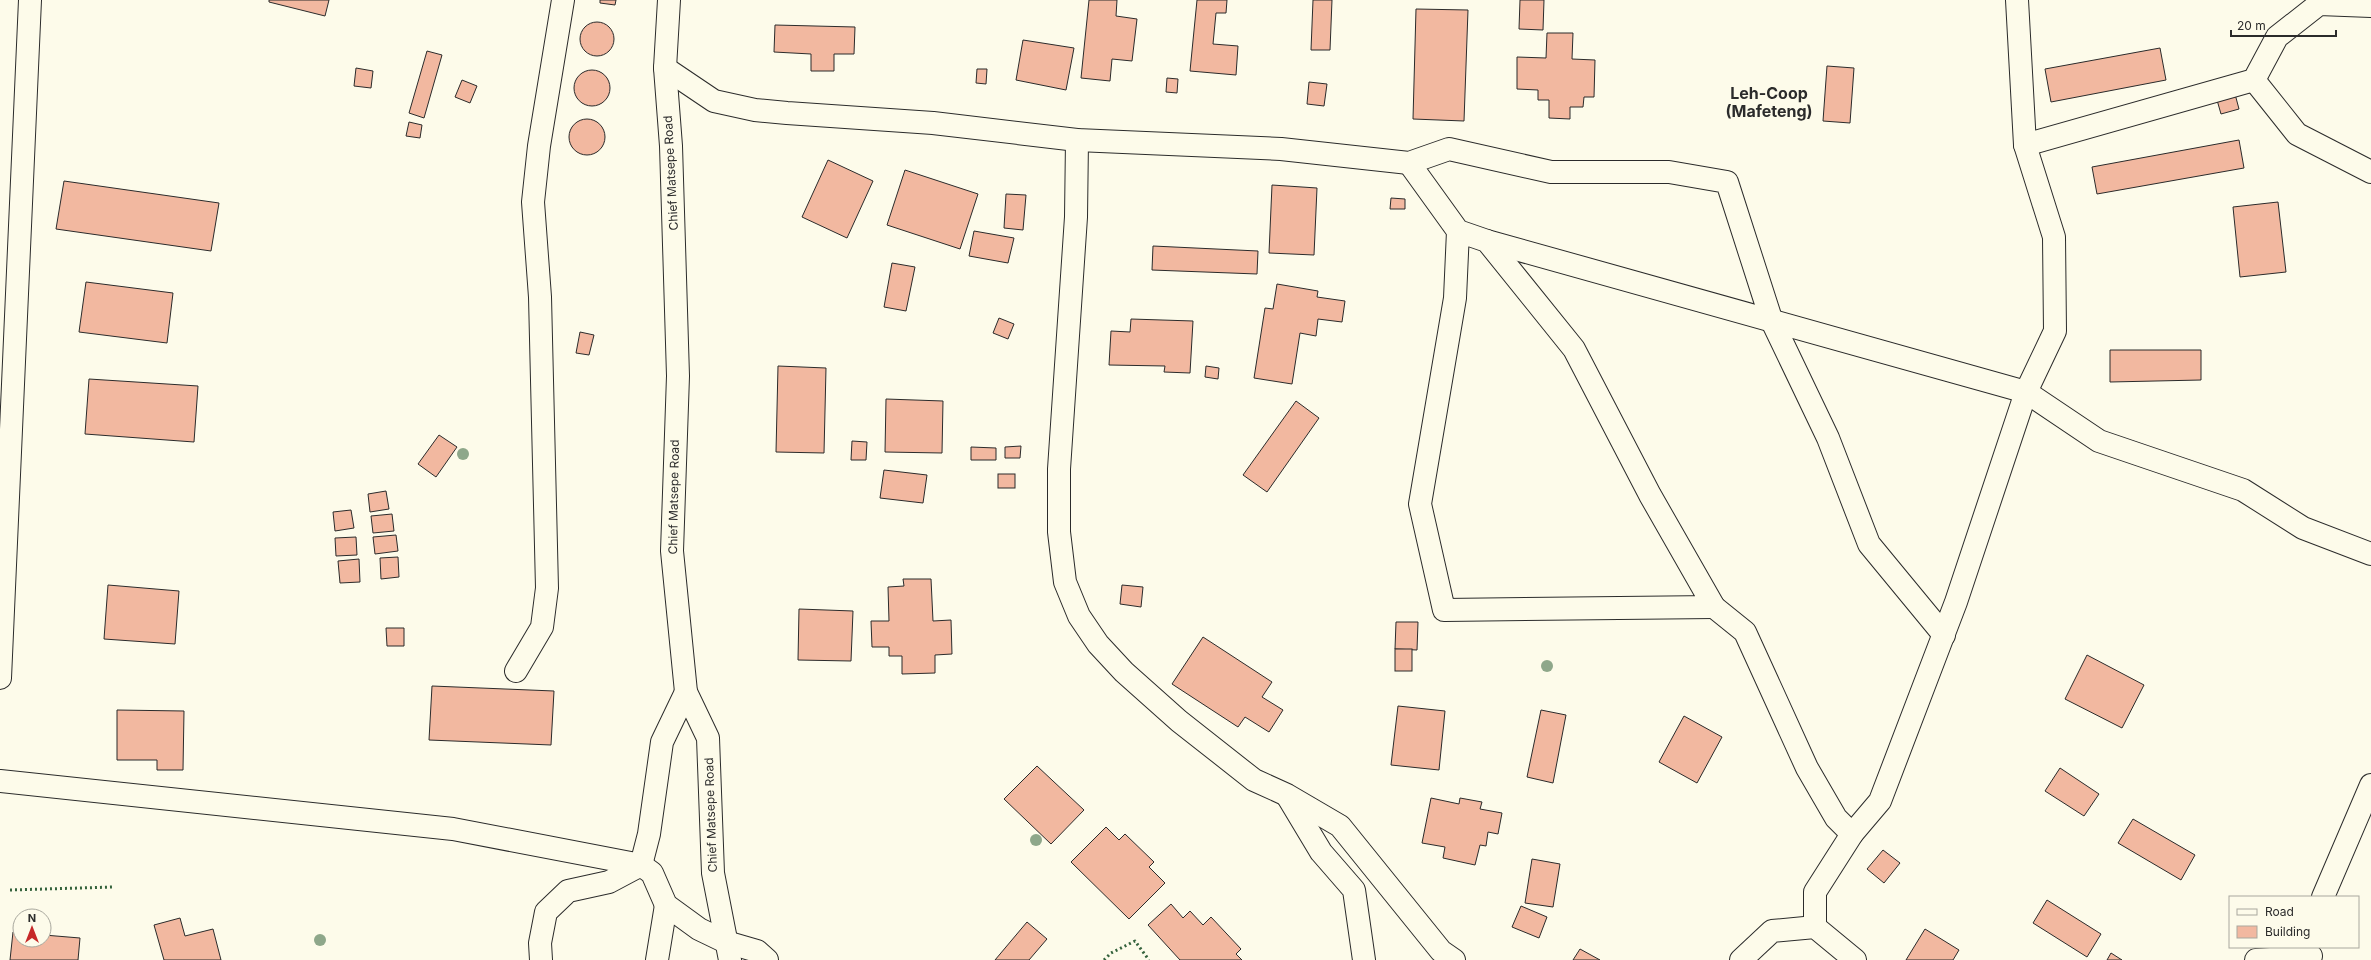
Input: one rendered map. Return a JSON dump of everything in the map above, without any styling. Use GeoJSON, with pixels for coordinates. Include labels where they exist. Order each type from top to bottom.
{"type":"FeatureCollection","features":[{"type":"Feature","properties":{"kind":"street"},"geometry":{"type":"LineString","coordinates":[[0,678],[30,0]]}},
{"type":"Feature","properties":{"kind":"street"},"geometry":{"type":"LineString","coordinates":[[516,671],[542,627],[547,588],[540,297],[533,202],[539,146],[563,0]]}},
{"type":"Feature","properties":{"kind":"street","name":"Chief Matsepe Road"},"geometry":{"type":"LineString","coordinates":[[669,0],[664,68],[671,146],[678,376],[672,551],[686,692],[708,738],[713,873],[728,951]]}},
{"type":"Feature","properties":{"kind":"street"},"geometry":{"type":"LineString","coordinates":[[1815,927],[1815,892],[1852,834],[1880,801],[1944,635],[2026,392],[2055,331],[2054,237],[2024,145],[2017,0]]}},
{"type":"Feature","properties":{"kind":"street"},"geometry":{"type":"LineString","coordinates":[[2024,145],[2254,80],[2277,37],[2319,4],[2371,6]]}},
{"type":"Feature","properties":{"kind":"street"},"geometry":{"type":"LineString","coordinates":[[664,68],[714,101],[755,110],[933,123],[1077,140],[1281,149],[1409,163],[1449,149],[1551,172],[1669,172],[1727,182],[1770,319],[1828,438],[1869,544],[1944,635]]}},
{"type":"Feature","properties":{"kind":"street"},"geometry":{"type":"LineString","coordinates":[[2254,80],[2297,134],[2371,172]]}},
{"type":"Feature","properties":{"kind":"street"},"geometry":{"type":"LineString","coordinates":[[1077,140],[1076,217],[1059,469],[1059,532],[1065,582],[1079,616],[1098,644],[1124,672],[1179,721],[1254,780],[1287,795],[1340,826],[1441,951],[1454,960]]}},
{"type":"Feature","properties":{"kind":"street"},"geometry":{"type":"LineString","coordinates":[[1409,163],[1458,231],[1487,241],[1770,319],[2026,392],[2099,441],[2244,490],[2303,528],[2371,554]]}},
{"type":"Feature","properties":{"kind":"street"},"geometry":{"type":"LineString","coordinates":[[1458,231],[1455,298],[1420,504],[1444,610],[1714,606]]}},
{"type":"Feature","properties":{"kind":"street"},"geometry":{"type":"LineString","coordinates":[[1487,241],[1574,349],[1650,495],[1714,606],[1745,632],[1807,768],[1836,818],[1852,834]]}},
{"type":"Feature","properties":{"kind":"street"},"geometry":{"type":"LineString","coordinates":[[541,960],[540,943],[546,912],[568,891],[609,882],[641,865],[649,834],[662,742],[686,692]]}},
{"type":"Feature","properties":{"kind":"street"},"geometry":{"type":"LineString","coordinates":[[0,781],[453,828],[641,865],[652,873],[666,905],[728,951],[757,952],[767,960]]}},
{"type":"Feature","properties":{"kind":"street"},"geometry":{"type":"LineString","coordinates":[[2323,896],[2371,786]]}},
{"type":"Feature","properties":{"kind":"street"},"geometry":{"type":"LineString","coordinates":[[1287,795],[1321,852],[1354,890],[1364,960]]}},
{"type":"Feature","properties":{"kind":"street"},"geometry":{"type":"LineString","coordinates":[[657,960],[666,905]]}},
{"type":"Feature","properties":{"kind":"street"},"geometry":{"type":"LineString","coordinates":[[1741,960],[1772,931],[1815,927],[1855,960]]}},
{"type":"Feature","properties":{"kind":"street"},"geometry":{"type":"LineString","coordinates":[[2256,960],[2312,954]]}},
{"type":"Feature","properties":{"kind":"building"},"geometry":{"type":"Polygon","coordinates":[[[269,0],[329,0],[325,16],[269,2],[269,0]]]}},
{"type":"Feature","properties":{"kind":"building"},"geometry":{"type":"Polygon","coordinates":[[[600,0],[616,0],[615,5],[600,3],[600,0]]]}},
{"type":"Feature","properties":{"kind":"building"},"geometry":{"type":"Polygon","coordinates":[[[1089,0],[1117,0],[1116,16],[1137,19],[1132,61],[1112,59],[1110,81],[1081,78],[1089,0]]]}},
{"type":"Feature","properties":{"kind":"building"},"geometry":{"type":"Polygon","coordinates":[[[1197,0],[1227,0],[1226,13],[1216,13],[1213,44],[1238,46],[1236,75],[1190,71],[1197,0]]]}},
{"type":"Feature","properties":{"kind":"building"},"geometry":{"type":"Polygon","coordinates":[[[1313,0],[1332,0],[1330,50],[1311,50],[1313,0]]]}},
{"type":"Feature","properties":{"kind":"building"},"geometry":{"type":"Polygon","coordinates":[[[1520,0],[1544,0],[1543,30],[1519,29],[1520,0]]]}},
{"type":"Feature","properties":{"kind":"building"},"geometry":{"type":"Polygon","coordinates":[[[1416,9],[1468,10],[1464,121],[1413,119],[1416,9]]]}},
{"type":"Feature","properties":{"kind":"building"},"geometry":{"type":"Polygon","coordinates":[[[594,22],[600,22],[604,23],[611,29],[614,39],[613,46],[607,53],[600,56],[594,56],[590,55],[583,49],[580,42],[580,36],[581,32],[587,25],[594,22]]]}},
{"type":"Feature","properties":{"kind":"building"},"geometry":{"type":"Polygon","coordinates":[[[775,25],[855,27],[854,54],[834,54],[834,71],[811,71],[811,54],[774,52],[775,25]]]}},
{"type":"Feature","properties":{"kind":"building"},"geometry":{"type":"Polygon","coordinates":[[[1547,33],[1573,33],[1572,59],[1595,60],[1594,97],[1584,97],[1583,107],[1570,107],[1570,119],[1549,118],[1549,100],[1538,100],[1538,90],[1517,89],[1517,57],[1546,58],[1547,33]]]}},
{"type":"Feature","properties":{"kind":"building"},"geometry":{"type":"Polygon","coordinates":[[[1023,40],[1074,48],[1066,90],[1016,80],[1023,40]]]}},
{"type":"Feature","properties":{"kind":"building"},"geometry":{"type":"Polygon","coordinates":[[[2160,48],[2166,80],[2051,102],[2045,69],[2160,48]]]}},
{"type":"Feature","properties":{"kind":"building"},"geometry":{"type":"Polygon","coordinates":[[[427,51],[442,55],[424,118],[409,113],[427,51]]]}},
{"type":"Feature","properties":{"kind":"building"},"geometry":{"type":"Polygon","coordinates":[[[1827,66],[1854,68],[1850,123],[1823,121],[1827,66]]]}},
{"type":"Feature","properties":{"kind":"building"},"geometry":{"type":"Polygon","coordinates":[[[356,68],[373,71],[371,88],[354,86],[356,68]]]}},
{"type":"Feature","properties":{"kind":"building"},"geometry":{"type":"Polygon","coordinates":[[[977,69],[987,69],[986,84],[976,83],[977,69]]]}},
{"type":"Feature","properties":{"kind":"building"},"geometry":{"type":"Polygon","coordinates":[[[592,70],[605,75],[610,88],[605,101],[592,106],[579,101],[574,88],[579,75],[592,70]]]}},
{"type":"Feature","properties":{"kind":"building"},"geometry":{"type":"Polygon","coordinates":[[[1167,78],[1178,79],[1177,93],[1166,92],[1167,78]]]}},
{"type":"Feature","properties":{"kind":"building"},"geometry":{"type":"Polygon","coordinates":[[[462,80],[477,86],[470,103],[455,97],[462,80]]]}},
{"type":"Feature","properties":{"kind":"building"},"geometry":{"type":"Polygon","coordinates":[[[1309,82],[1327,84],[1324,106],[1307,104],[1309,82]]]}},
{"type":"Feature","properties":{"kind":"building"},"geometry":{"type":"Polygon","coordinates":[[[2235,94],[2239,109],[2221,114],[2217,100],[2235,94]]]}},
{"type":"Feature","properties":{"kind":"building"},"geometry":{"type":"Polygon","coordinates":[[[587,119],[597,122],[602,127],[605,137],[602,147],[597,152],[587,155],[577,152],[572,147],[569,137],[572,127],[577,122],[587,119]]]}},
{"type":"Feature","properties":{"kind":"building"},"geometry":{"type":"Polygon","coordinates":[[[409,122],[422,125],[420,138],[406,136],[409,122]]]}},
{"type":"Feature","properties":{"kind":"building"},"geometry":{"type":"Polygon","coordinates":[[[2239,140],[2244,168],[2097,194],[2092,167],[2239,140]]]}},
{"type":"Feature","properties":{"kind":"building"},"geometry":{"type":"Polygon","coordinates":[[[828,160],[873,181],[847,238],[802,217],[828,160]]]}},
{"type":"Feature","properties":{"kind":"building"},"geometry":{"type":"Polygon","coordinates":[[[905,170],[978,194],[960,249],[887,225],[905,170]]]}},
{"type":"Feature","properties":{"kind":"building"},"geometry":{"type":"Polygon","coordinates":[[[64,181],[219,203],[211,251],[56,229],[64,181]]]}},
{"type":"Feature","properties":{"kind":"building"},"geometry":{"type":"Polygon","coordinates":[[[1272,185],[1317,188],[1314,255],[1269,253],[1272,185]]]}},
{"type":"Feature","properties":{"kind":"building"},"geometry":{"type":"Polygon","coordinates":[[[1006,194],[1026,195],[1023,230],[1004,228],[1006,194]]]}},
{"type":"Feature","properties":{"kind":"building"},"geometry":{"type":"Polygon","coordinates":[[[1391,198],[1405,199],[1405,209],[1390,209],[1391,198]]]}},
{"type":"Feature","properties":{"kind":"building"},"geometry":{"type":"Polygon","coordinates":[[[2278,202],[2286,272],[2240,277],[2233,207],[2278,202]]]}},
{"type":"Feature","properties":{"kind":"building"},"geometry":{"type":"Polygon","coordinates":[[[974,231],[1014,238],[1008,263],[969,256],[974,231]]]}},
{"type":"Feature","properties":{"kind":"building"},"geometry":{"type":"Polygon","coordinates":[[[1153,246],[1258,251],[1257,274],[1152,270],[1153,246]]]}},
{"type":"Feature","properties":{"kind":"building"},"geometry":{"type":"Polygon","coordinates":[[[892,263],[915,267],[906,311],[884,307],[892,263]]]}},
{"type":"Feature","properties":{"kind":"building"},"geometry":{"type":"Polygon","coordinates":[[[86,282],[173,293],[167,343],[79,332],[86,282]]]}},
{"type":"Feature","properties":{"kind":"building"},"geometry":{"type":"Polygon","coordinates":[[[1277,284],[1318,291],[1317,297],[1345,301],[1342,322],[1318,319],[1316,336],[1300,333],[1292,384],[1254,378],[1265,308],[1273,309],[1277,284]]]}},
{"type":"Feature","properties":{"kind":"building"},"geometry":{"type":"Polygon","coordinates":[[[999,318],[1014,324],[1008,339],[993,333],[999,318]]]}},
{"type":"Feature","properties":{"kind":"building"},"geometry":{"type":"Polygon","coordinates":[[[1131,319],[1193,321],[1190,373],[1164,372],[1165,366],[1109,365],[1111,331],[1130,332],[1131,319]]]}},
{"type":"Feature","properties":{"kind":"building"},"geometry":{"type":"Polygon","coordinates":[[[580,332],[594,335],[589,355],[576,353],[580,332]]]}},
{"type":"Feature","properties":{"kind":"building"},"geometry":{"type":"Polygon","coordinates":[[[2110,350],[2201,350],[2201,380],[2110,382],[2110,350]]]}},
{"type":"Feature","properties":{"kind":"building"},"geometry":{"type":"Polygon","coordinates":[[[778,366],[826,368],[824,453],[776,452],[778,366]]]}},
{"type":"Feature","properties":{"kind":"building"},"geometry":{"type":"Polygon","coordinates":[[[1206,366],[1219,368],[1218,379],[1205,377],[1206,366]]]}},
{"type":"Feature","properties":{"kind":"building"},"geometry":{"type":"Polygon","coordinates":[[[89,379],[198,386],[194,442],[85,434],[89,379]]]}},
{"type":"Feature","properties":{"kind":"building"},"geometry":{"type":"Polygon","coordinates":[[[886,399],[943,401],[942,453],[885,452],[886,399]]]}},
{"type":"Feature","properties":{"kind":"building"},"geometry":{"type":"Polygon","coordinates":[[[1296,401],[1319,418],[1267,492],[1243,475],[1296,401]]]}},
{"type":"Feature","properties":{"kind":"building"},"geometry":{"type":"Polygon","coordinates":[[[439,435],[457,447],[436,477],[418,464],[439,435]]]}},
{"type":"Feature","properties":{"kind":"building"},"geometry":{"type":"Polygon","coordinates":[[[852,441],[867,442],[866,460],[851,460],[852,441]]]}},
{"type":"Feature","properties":{"kind":"building"},"geometry":{"type":"Polygon","coordinates":[[[1021,446],[1020,458],[1005,458],[1005,447],[1021,446]]]}},
{"type":"Feature","properties":{"kind":"building"},"geometry":{"type":"Polygon","coordinates":[[[971,447],[996,448],[996,460],[971,460],[971,447]]]}},
{"type":"Feature","properties":{"kind":"building"},"geometry":{"type":"Polygon","coordinates":[[[884,470],[927,475],[923,503],[880,498],[884,470]]]}},
{"type":"Feature","properties":{"kind":"building"},"geometry":{"type":"Polygon","coordinates":[[[998,474],[1015,474],[1015,488],[998,488],[998,474]]]}},
{"type":"Feature","properties":{"kind":"building"},"geometry":{"type":"Polygon","coordinates":[[[386,491],[389,509],[370,512],[368,494],[386,491]]]}},
{"type":"Feature","properties":{"kind":"building"},"geometry":{"type":"Polygon","coordinates":[[[351,510],[354,528],[335,531],[333,512],[351,510]]]}},
{"type":"Feature","properties":{"kind":"building"},"geometry":{"type":"Polygon","coordinates":[[[392,514],[394,531],[373,533],[371,516],[392,514]]]}},
{"type":"Feature","properties":{"kind":"building"},"geometry":{"type":"Polygon","coordinates":[[[396,535],[398,551],[375,554],[373,537],[396,535]]]}},
{"type":"Feature","properties":{"kind":"building"},"geometry":{"type":"Polygon","coordinates":[[[356,537],[357,555],[336,556],[335,538],[356,537]]]}},
{"type":"Feature","properties":{"kind":"building"},"geometry":{"type":"Polygon","coordinates":[[[398,557],[399,577],[381,579],[380,558],[398,557]]]}},
{"type":"Feature","properties":{"kind":"building"},"geometry":{"type":"Polygon","coordinates":[[[359,559],[360,582],[340,583],[338,561],[359,559]]]}},
{"type":"Feature","properties":{"kind":"building"},"geometry":{"type":"Polygon","coordinates":[[[903,579],[931,579],[933,621],[951,620],[952,654],[935,655],[935,673],[902,674],[902,656],[889,656],[889,647],[872,647],[871,621],[889,621],[888,587],[904,586],[903,579]]]}},
{"type":"Feature","properties":{"kind":"building"},"geometry":{"type":"Polygon","coordinates":[[[108,585],[179,591],[175,644],[104,639],[108,585]]]}},
{"type":"Feature","properties":{"kind":"building"},"geometry":{"type":"Polygon","coordinates":[[[1122,585],[1143,587],[1141,607],[1120,604],[1122,585]]]}},
{"type":"Feature","properties":{"kind":"building"},"geometry":{"type":"Polygon","coordinates":[[[799,609],[853,611],[851,661],[798,660],[799,609]]]}},
{"type":"Feature","properties":{"kind":"building"},"geometry":{"type":"Polygon","coordinates":[[[1396,622],[1418,622],[1417,650],[1395,649],[1396,622]]]}},
{"type":"Feature","properties":{"kind":"building"},"geometry":{"type":"Polygon","coordinates":[[[386,628],[404,628],[404,646],[387,646],[386,628]]]}},
{"type":"Feature","properties":{"kind":"building"},"geometry":{"type":"Polygon","coordinates":[[[1203,637],[1272,682],[1262,697],[1283,710],[1269,732],[1245,717],[1238,727],[1172,684],[1203,637]]]}},
{"type":"Feature","properties":{"kind":"building"},"geometry":{"type":"Polygon","coordinates":[[[1395,649],[1412,649],[1412,671],[1395,671],[1395,649]]]}},
{"type":"Feature","properties":{"kind":"building"},"geometry":{"type":"Polygon","coordinates":[[[2087,655],[2144,685],[2122,728],[2065,699],[2087,655]]]}},
{"type":"Feature","properties":{"kind":"building"},"geometry":{"type":"Polygon","coordinates":[[[432,686],[554,691],[551,745],[429,740],[432,686]]]}},
{"type":"Feature","properties":{"kind":"building"},"geometry":{"type":"Polygon","coordinates":[[[1398,706],[1445,711],[1439,770],[1391,765],[1398,706]]]}},
{"type":"Feature","properties":{"kind":"building"},"geometry":{"type":"Polygon","coordinates":[[[117,710],[184,711],[183,770],[157,770],[157,760],[117,760],[117,710]]]}},
{"type":"Feature","properties":{"kind":"building"},"geometry":{"type":"Polygon","coordinates":[[[1541,710],[1566,715],[1553,783],[1527,777],[1541,710]]]}},
{"type":"Feature","properties":{"kind":"building"},"geometry":{"type":"Polygon","coordinates":[[[1684,716],[1722,737],[1697,783],[1659,762],[1684,716]]]}},
{"type":"Feature","properties":{"kind":"building"},"geometry":{"type":"Polygon","coordinates":[[[1037,766],[1084,810],[1051,844],[1004,799],[1037,766]]]}},
{"type":"Feature","properties":{"kind":"building"},"geometry":{"type":"Polygon","coordinates":[[[2060,768],[2099,794],[2084,816],[2045,791],[2060,768]]]}},
{"type":"Feature","properties":{"kind":"building"},"geometry":{"type":"Polygon","coordinates":[[[1431,798],[1459,804],[1460,798],[1482,802],[1480,809],[1502,813],[1498,834],[1488,832],[1486,846],[1480,845],[1475,865],[1443,858],[1445,847],[1422,843],[1431,798]]]}},
{"type":"Feature","properties":{"kind":"building"},"geometry":{"type":"Polygon","coordinates":[[[2133,819],[2195,855],[2181,880],[2118,843],[2133,819]]]}},
{"type":"Feature","properties":{"kind":"building"},"geometry":{"type":"Polygon","coordinates":[[[1106,827],[1119,840],[1125,834],[1154,862],[1149,867],[1165,883],[1129,919],[1071,862],[1106,827]]]}},
{"type":"Feature","properties":{"kind":"building"},"geometry":{"type":"Polygon","coordinates":[[[1883,850],[1900,863],[1884,883],[1867,869],[1883,850]]]}},
{"type":"Feature","properties":{"kind":"building"},"geometry":{"type":"Polygon","coordinates":[[[1532,859],[1560,864],[1553,907],[1525,903],[1532,859]]]}},
{"type":"Feature","properties":{"kind":"building"},"geometry":{"type":"Polygon","coordinates":[[[2047,900],[2101,934],[2087,957],[2033,923],[2047,900]]]}},
{"type":"Feature","properties":{"kind":"building"},"geometry":{"type":"Polygon","coordinates":[[[1171,904],[1183,918],[1190,911],[1203,925],[1211,917],[1241,949],[1236,954],[1242,960],[1180,960],[1148,925],[1171,904]]]}},
{"type":"Feature","properties":{"kind":"building"},"geometry":{"type":"Polygon","coordinates":[[[1521,906],[1547,917],[1539,938],[1512,927],[1521,906]]]}},
{"type":"Feature","properties":{"kind":"building"},"geometry":{"type":"Polygon","coordinates":[[[180,918],[185,936],[213,929],[221,960],[164,960],[154,925],[180,918]]]}},
{"type":"Feature","properties":{"kind":"building"},"geometry":{"type":"Polygon","coordinates":[[[1027,922],[1047,939],[1029,960],[995,960],[1027,922]]]}},
{"type":"Feature","properties":{"kind":"building"},"geometry":{"type":"Polygon","coordinates":[[[1925,929],[1959,950],[1953,960],[1906,960],[1925,929]]]}},
{"type":"Feature","properties":{"kind":"building"},"geometry":{"type":"Polygon","coordinates":[[[52,936],[80,938],[78,960],[10,960],[12,941],[12,948],[52,948],[52,936]]]}},
{"type":"Feature","properties":{"kind":"building"},"geometry":{"type":"Polygon","coordinates":[[[1580,949],[1600,960],[1573,960],[1580,949]]]}},
{"type":"Feature","properties":{"kind":"building"},"geometry":{"type":"Polygon","coordinates":[[[2111,953],[2122,960],[2107,960],[2111,953]]]}},
{"type":"Feature","properties":{"kind":"hedge"},"geometry":{"type":"LineString","coordinates":[[10,890],[114,887]]}},
{"type":"Feature","properties":{"kind":"hedge"},"geometry":{"type":"LineString","coordinates":[[1104,960],[1111,953],[1135,941],[1149,960]]}},
{"type":"Feature","properties":{"kind":"district","name":"Leh-Coop (Mafeteng)"},"geometry":{"type":"Point","coordinates":[1769,102]}}]}
